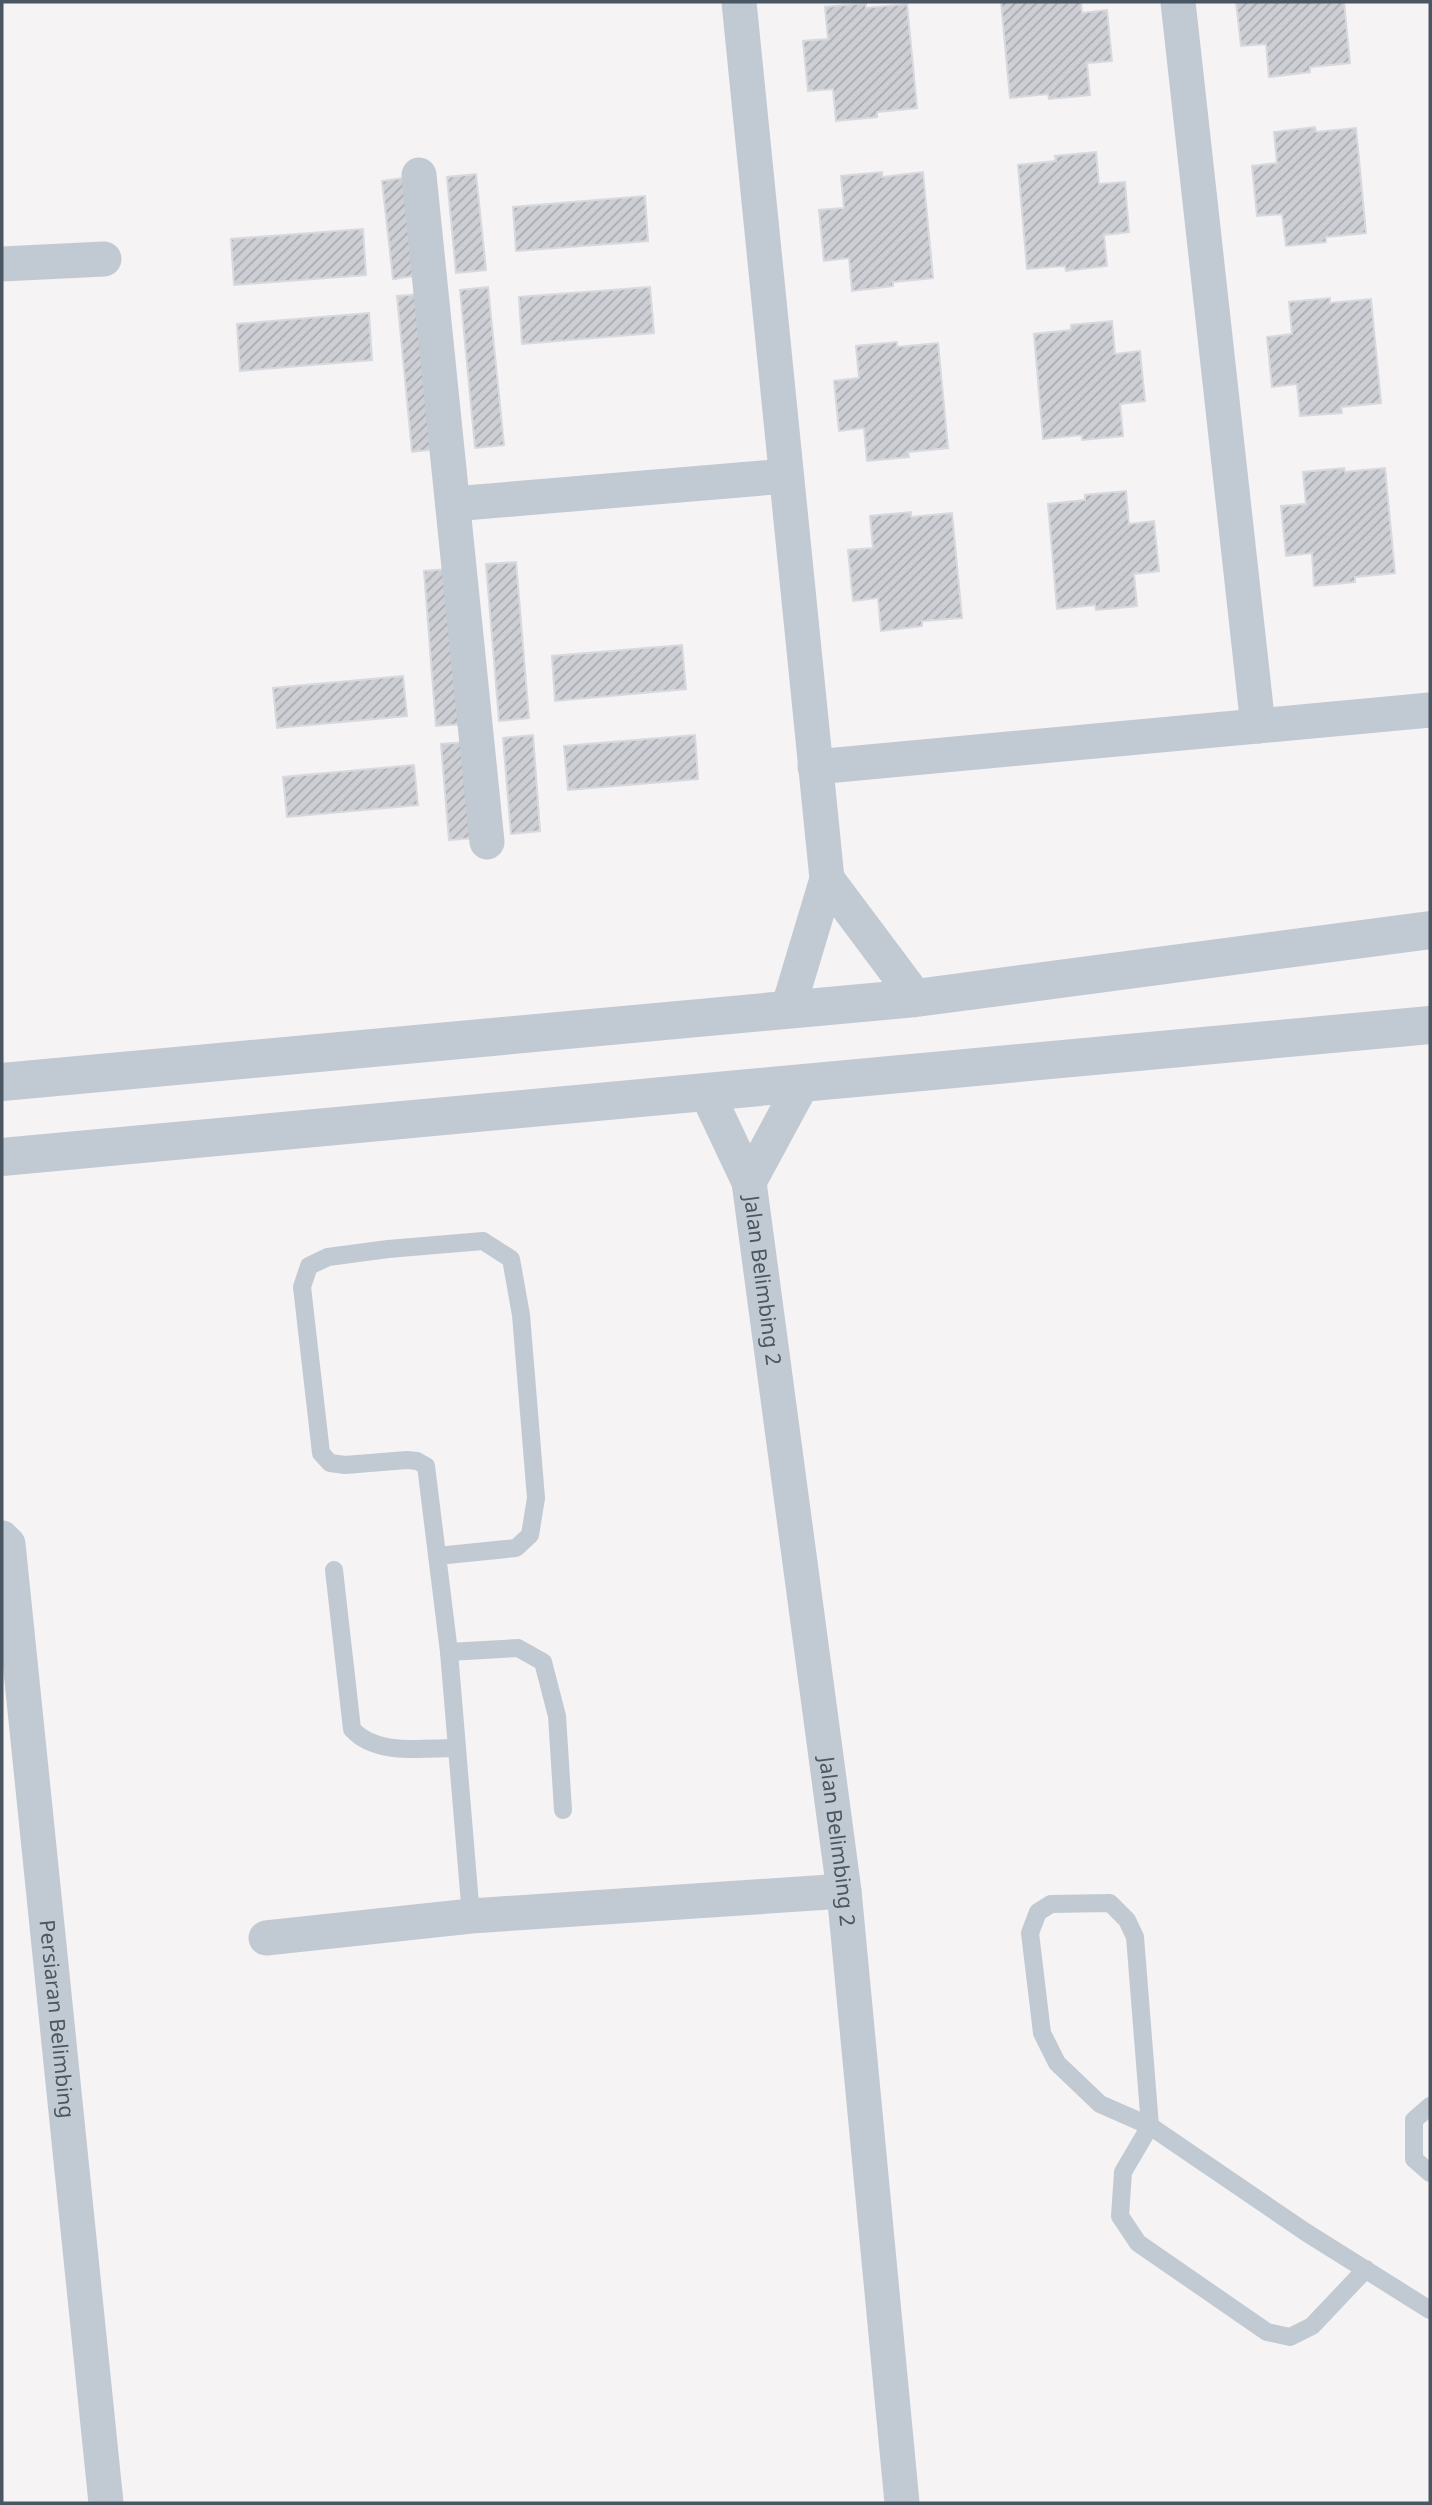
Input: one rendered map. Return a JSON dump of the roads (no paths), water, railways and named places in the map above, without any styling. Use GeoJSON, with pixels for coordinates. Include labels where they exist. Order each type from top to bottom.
{"type":"FeatureCollection","features":[{"type":"Feature","properties":{"kind":"street"},"geometry":{"type":"LineString","coordinates":[[739,2],[827,879],[788,1009]]}},
{"type":"Feature","properties":{"kind":"street"},"geometry":{"type":"LineString","coordinates":[[1178,2],[1258,726]]}},
{"type":"Feature","properties":{"kind":"street"},"geometry":{"type":"LineString","coordinates":[[419,174],[487,842]]}},
{"type":"Feature","properties":{"kind":"street"},"geometry":{"type":"LineString","coordinates":[[2,264],[104,259]]}},
{"type":"Feature","properties":{"kind":"street"},"geometry":{"type":"LineString","coordinates":[[453,504],[786,476]]}},
{"type":"Feature","properties":{"kind":"street"},"geometry":{"type":"LineString","coordinates":[[815,767],[1430,710]]}},
{"type":"Feature","properties":{"kind":"street"},"geometry":{"type":"LineString","coordinates":[[827,879],[916,998]]}},
{"type":"Feature","properties":{"kind":"street"},"geometry":{"type":"LineString","coordinates":[[2,1082],[916,998],[1430,930]]}},
{"type":"Feature","properties":{"kind":"street"},"geometry":{"type":"LineString","coordinates":[[2,1157],[1430,1025]]}},
{"type":"Feature","properties":{"kind":"street","name":"Jalan Belimbing 2"},"geometry":{"type":"LineString","coordinates":[[749,1182],[803,1082]]}},
{"type":"Feature","properties":{"kind":"street","name":"Jalan Belimbing 2"},"geometry":{"type":"LineString","coordinates":[[706,1091],[749,1182],[844,1891],[902,2503]]}},
{"type":"Feature","properties":{"kind":"street","name":"Persiaran Belimbing"},"geometry":{"type":"LineString","coordinates":[[2,1538],[8,1544],[106,2503]]}},
{"type":"Feature","properties":{"kind":"street"},"geometry":{"type":"LineString","coordinates":[[267,1938],[471,1916],[844,1891]]}},
{"type":"Feature","properties":{"kind":"lane"},"geometry":{"type":"LineString","coordinates":[[437,1556],[516,1548],[530,1535],[536,1498],[521,1315],[512,1259],[483,1241],[328,1257],[309,1266],[302,1287],[321,1453],[330,1463],[345,1465],[407,1460],[426,1466],[437,1556],[449,1652],[471,1916]]}},
{"type":"Feature","properties":{"kind":"lane"},"geometry":{"type":"LineString","coordinates":[[334,1570],[352,1729],[360,1739],[375,1745],[455,1748]]}},
{"type":"Feature","properties":{"kind":"lane"},"geometry":{"type":"LineString","coordinates":[[449,1652],[518,1648],[543,1662],[557,1716],[563,1810]]}},
{"type":"Feature","properties":{"kind":"lane"},"geometry":{"type":"LineString","coordinates":[[1366,2269],[1312,2326],[1290,2337],[1267,2332],[1138,2243],[1119,2216],[1123,2172],[1150,2126],[1135,1937],[1127,1920],[1110,1903],[1051,1904],[1038,1912],[1030,1933],[1042,2033],[1057,2063],[1100,2104],[1150,2126],[1307,2233],[1366,2269],[1430,2310]]}},
{"type":"Feature","properties":{"kind":"lane"},"geometry":{"type":"LineString","coordinates":[[1430,2106],[1414,2120],[1414,2159],[1430,2173]]}}]}
